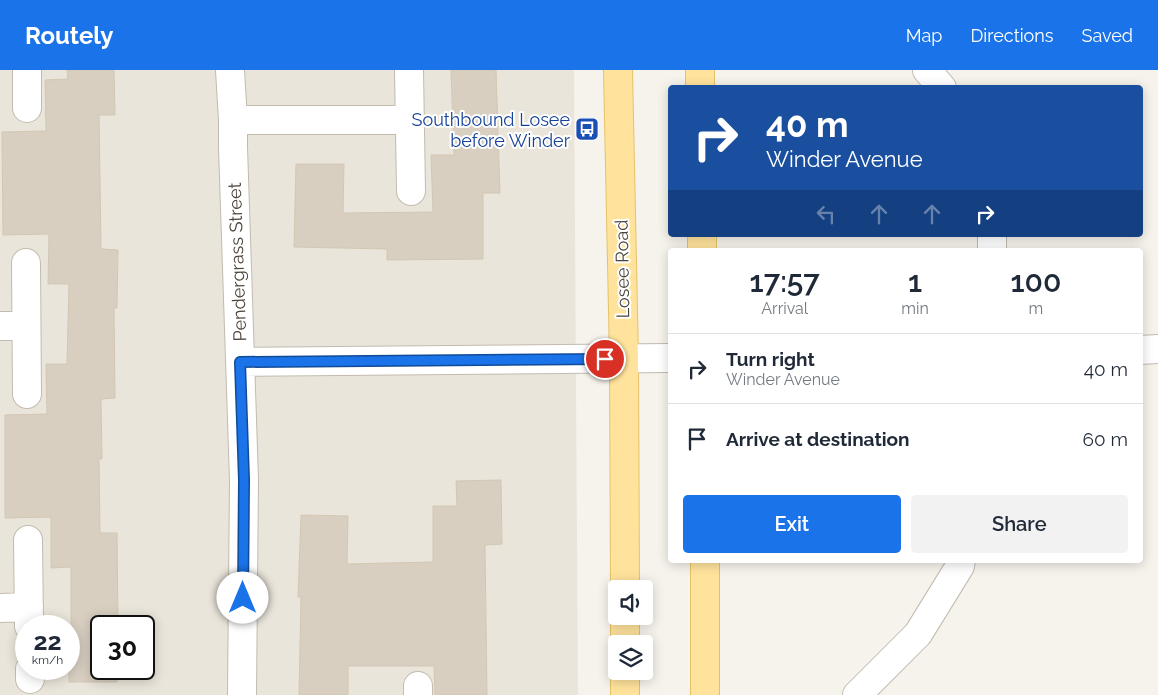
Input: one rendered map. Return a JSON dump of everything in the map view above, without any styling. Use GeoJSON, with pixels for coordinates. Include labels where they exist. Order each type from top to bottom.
{"type":"FeatureCollection","features":[{"type":"Feature","properties":{"kind":"main road","name":"Losee Road"},"geometry":{"type":"LineString","coordinates":[[618,70],[624,358],[624,580]]}},
{"type":"Feature","properties":{"kind":"main road"},"geometry":{"type":"LineString","coordinates":[[700,70],[700,85]]}},
{"type":"Feature","properties":{"kind":"main road"},"geometry":{"type":"LineString","coordinates":[[704,563],[705,695]]}},
{"type":"Feature","properties":{"kind":"main road"},"geometry":{"type":"LineString","coordinates":[[625,680],[625,695]]}},
{"type":"Feature","properties":{"kind":"street"},"geometry":{"type":"LineString","coordinates":[[27,70],[27,108]]}},
{"type":"Feature","properties":{"kind":"street","name":"Pendergrass Street"},"geometry":{"type":"LineString","coordinates":[[230,70],[244,480],[242,695]]}},
{"type":"Feature","properties":{"kind":"street"},"geometry":{"type":"LineString","coordinates":[[409,70],[411,191]]}},
{"type":"Feature","properties":{"kind":"street"},"geometry":{"type":"LineString","coordinates":[[927,70],[940,85]]}},
{"type":"Feature","properties":{"kind":"street"},"geometry":{"type":"LineString","coordinates":[[233,120],[410,120]]}},
{"type":"Feature","properties":{"kind":"street"},"geometry":{"type":"LineString","coordinates":[[26,263],[13,326],[27,394]]}},
{"type":"Feature","properties":{"kind":"street"},"geometry":{"type":"LineString","coordinates":[[1143,350],[1158,349]]}},
{"type":"Feature","properties":{"kind":"street"},"geometry":{"type":"LineString","coordinates":[[240,362],[668,358]]}},
{"type":"Feature","properties":{"kind":"street"},"geometry":{"type":"LineString","coordinates":[[28,540],[29,615]]}},
{"type":"Feature","properties":{"kind":"street"},"geometry":{"type":"LineString","coordinates":[[857,695],[918,634],[960,563]]}},
{"type":"Feature","properties":{"kind":"street"},"geometry":{"type":"LineString","coordinates":[[0,608],[23,615]]}},
{"type":"Feature","properties":{"kind":"shaded area"},"geometry":{"type":"Polygon","coordinates":[[[0,70],[574,70],[578,695],[0,695],[0,70]]]}},
{"type":"Feature","properties":{"kind":"building"},"geometry":{"type":"Polygon","coordinates":[[[67,70],[114,70],[115,115],[99,115],[101,249],[118,250],[117,308],[114,308],[115,398],[101,399],[102,459],[99,459],[100,533],[117,533],[118,615],[90,615],[90,680],[117,680],[117,682],[69,682],[69,680],[80,680],[80,615],[71,615],[71,567],[51,568],[51,517],[5,518],[5,415],[47,414],[46,364],[67,364],[69,284],[48,284],[49,234],[3,235],[2,132],[46,131],[45,80],[68,79],[67,70]]]}},
{"type":"Feature","properties":{"kind":"building"},"geometry":{"type":"Polygon","coordinates":[[[451,70],[496,70],[500,193],[483,193],[483,259],[387,260],[387,249],[294,247],[296,164],[344,164],[343,213],[433,212],[431,155],[454,155],[451,70]]]}},
{"type":"Feature","properties":{"kind":"building"},"geometry":{"type":"Polygon","coordinates":[[[501,480],[502,544],[485,545],[487,695],[435,695],[434,666],[348,666],[348,695],[299,695],[301,597],[298,597],[301,515],[348,516],[347,564],[433,562],[433,506],[457,506],[456,481],[501,480]]]}},
{"type":"Feature","properties":{"kind":"place","name":"Southbound Losee before Winder"},"geometry":{"type":"Point","coordinates":[587,129]}},
{"type":"Feature","properties":{"kind":"route"},"geometry":{"type":"LineString","coordinates":[[243,598],[244,480],[240,362],[605,359]]}}]}
